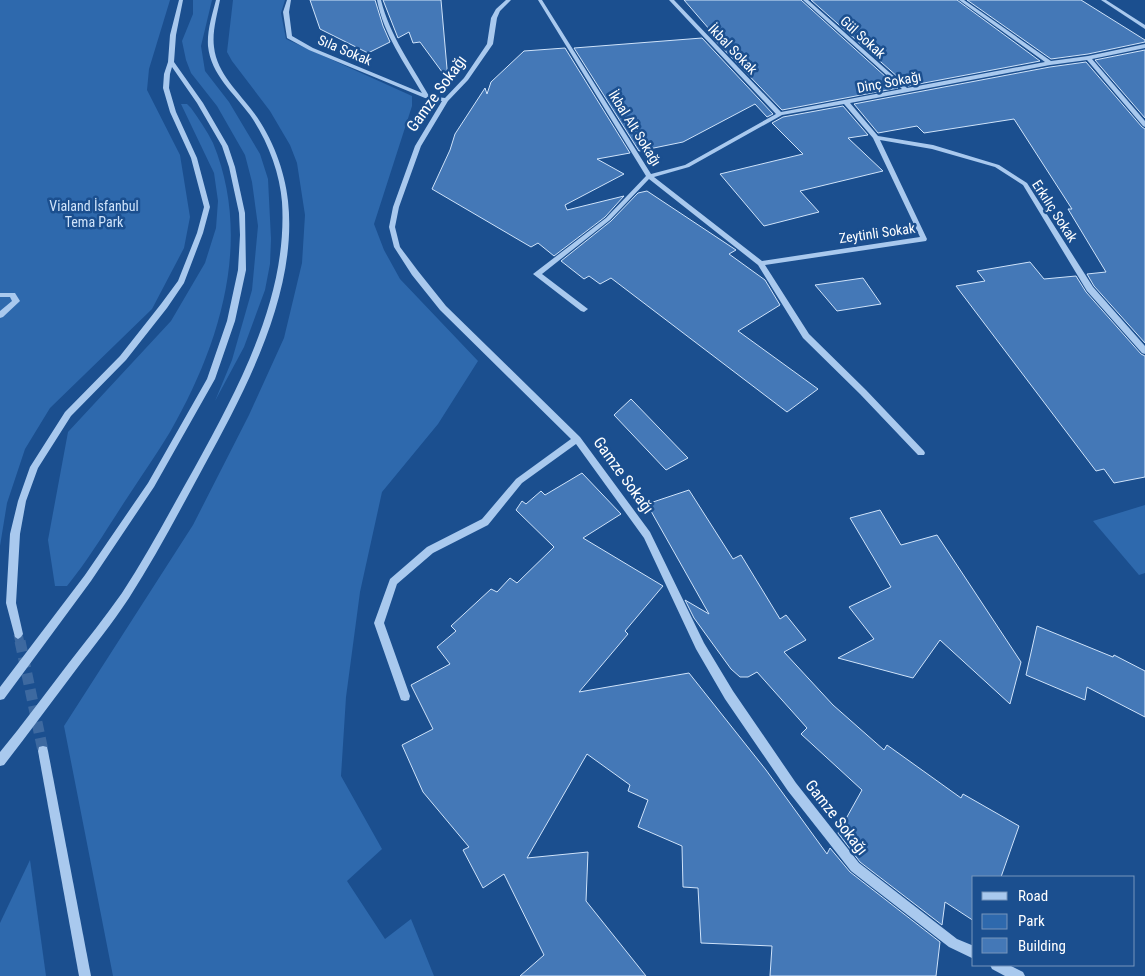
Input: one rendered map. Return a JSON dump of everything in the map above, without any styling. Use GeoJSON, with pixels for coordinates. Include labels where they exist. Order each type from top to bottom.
{"type":"FeatureCollection","features":[{"type":"Feature","properties":{"kind":"street"},"geometry":{"type":"LineString","coordinates":[[18,634],[11,604],[15,534],[22,501],[34,467],[68,414],[123,358],[181,281],[200,233],[207,207],[194,158],[173,112],[166,88],[167,74],[171,62],[173,35],[181,0]]}},
{"type":"Feature","properties":{"kind":"street"},"geometry":{"type":"LineString","coordinates":[[0,761],[125,595],[202,463],[240,387],[270,313],[280,278],[285,246],[285,201],[275,162],[258,123],[226,84],[216,65],[211,47],[218,0]]}},
{"type":"Feature","properties":{"kind":"street","name":"Sıla Sokak"},"geometry":{"type":"LineString","coordinates":[[288,0],[286,12],[290,37],[311,49],[427,97]]}},
{"type":"Feature","properties":{"kind":"street"},"geometry":{"type":"LineString","coordinates":[[379,0],[382,15],[391,37],[427,97],[446,100]]}},
{"type":"Feature","properties":{"kind":"street","name":"Gamze Sokağı"},"geometry":{"type":"LineString","coordinates":[[509,0],[498,10],[494,18],[490,44],[466,79],[446,100],[418,146],[396,207],[392,227],[397,246],[415,273],[444,308],[577,439],[647,535],[700,646],[729,695],[792,787],[854,867],[953,943],[972,953]]}},
{"type":"Feature","properties":{"kind":"street","name":"İkbal Alt Sokağı"},"geometry":{"type":"LineString","coordinates":[[540,0],[649,176],[761,263]]}},
{"type":"Feature","properties":{"kind":"street","name":"İkbal Sokak"},"geometry":{"type":"LineString","coordinates":[[671,0],[780,114]]}},
{"type":"Feature","properties":{"kind":"street","name":"Gül Sokak"},"geometry":{"type":"LineString","coordinates":[[805,0],[907,92]]}},
{"type":"Feature","properties":{"kind":"street"},"geometry":{"type":"LineString","coordinates":[[961,0],[1050,63]]}},
{"type":"Feature","properties":{"kind":"street"},"geometry":{"type":"LineString","coordinates":[[1103,0],[1145,28]]}},
{"type":"Feature","properties":{"kind":"street","name":"Dinç Sokağı"},"geometry":{"type":"LineString","coordinates":[[649,176],[687,166],[780,114],[907,92],[1145,46]]}},
{"type":"Feature","properties":{"kind":"street"},"geometry":{"type":"LineString","coordinates":[[1088,58],[1145,125]]}},
{"type":"Feature","properties":{"kind":"street"},"geometry":{"type":"LineString","coordinates":[[0,695],[88,578],[151,485],[211,380],[231,321],[242,270],[243,235],[242,213],[232,166],[225,146],[200,103],[171,62]]}},
{"type":"Feature","properties":{"kind":"street","name":"Zeytinli Sokak"},"geometry":{"type":"LineString","coordinates":[[761,263],[924,239],[876,137],[847,103]]}},
{"type":"Feature","properties":{"kind":"street","name":"Erkılıç Sokak"},"geometry":{"type":"LineString","coordinates":[[876,137],[933,147],[997,166],[1025,184],[1090,289],[1145,351]]}},
{"type":"Feature","properties":{"kind":"street"},"geometry":{"type":"LineString","coordinates":[[584,309],[537,274],[608,219],[649,176]]}},
{"type":"Feature","properties":{"kind":"street"},"geometry":{"type":"LineString","coordinates":[[761,263],[806,336],[921,453]]}},
{"type":"Feature","properties":{"kind":"street"},"geometry":{"type":"LineString","coordinates":[[0,295],[12,295],[16,301],[0,315]]}},
{"type":"Feature","properties":{"kind":"street"},"geometry":{"type":"LineString","coordinates":[[405,696],[379,623],[393,582],[430,550],[485,522],[519,481],[577,439]]}},
{"type":"Feature","properties":{"kind":"street"},"geometry":{"type":"LineString","coordinates":[[43,751],[85,976]]}},
{"type":"Feature","properties":{"kind":"street"},"geometry":{"type":"LineString","coordinates":[[998,966],[1019,976]]}},
{"type":"Feature","properties":{"kind":"green space","name":"Vialand İsfanbul Tema Park"},"geometry":{"type":"Polygon","coordinates":[[[0,0],[170,0],[149,69],[147,90],[180,155],[190,217],[184,248],[152,309],[50,408],[25,449],[7,503],[0,546],[0,0]]]}},
{"type":"Feature","properties":{"kind":"green space"},"geometry":{"type":"Polygon","coordinates":[[[193,0],[212,0],[201,46],[205,71],[229,102],[260,154],[268,179],[271,239],[270,264],[265,290],[244,347],[215,401],[232,360],[252,290],[258,226],[252,182],[245,155],[217,106],[191,73],[186,60],[182,41],[193,14],[193,0]]]}},
{"type":"Feature","properties":{"kind":"green space"},"geometry":{"type":"Polygon","coordinates":[[[233,0],[285,0],[281,13],[286,39],[412,96],[412,106],[374,224],[384,250],[400,279],[478,361],[438,424],[382,492],[360,592],[346,697],[341,776],[382,849],[347,881],[385,939],[411,919],[434,976],[113,976],[64,726],[193,525],[249,415],[284,338],[302,263],[305,215],[297,163],[290,145],[270,111],[227,52],[233,0]]]}},
{"type":"Feature","properties":{"kind":"green space"},"geometry":{"type":"Polygon","coordinates":[[[181,104],[187,104],[191,108],[208,134],[213,143],[225,180],[230,217],[230,254],[225,291],[216,328],[188,399],[170,432],[76,574],[67,586],[55,586],[48,540],[68,432],[171,321],[205,263],[216,228],[218,201],[214,173],[181,104]]]}},
{"type":"Feature","properties":{"kind":"green space"},"geometry":{"type":"Polygon","coordinates":[[[1145,505],[1145,573],[1139,575],[1093,521],[1145,505]]]}},
{"type":"Feature","properties":{"kind":"green space"},"geometry":{"type":"Polygon","coordinates":[[[30,860],[46,976],[0,976],[0,923],[30,860]]]}},
{"type":"Feature","properties":{"kind":"building"},"geometry":{"type":"Polygon","coordinates":[[[310,0],[375,0],[390,42],[368,53],[320,29],[310,0]]]}},
{"type":"Feature","properties":{"kind":"building"},"geometry":{"type":"Polygon","coordinates":[[[383,0],[441,0],[448,80],[420,42],[413,43],[409,32],[398,38],[383,0]]]}},
{"type":"Feature","properties":{"kind":"building"},"geometry":{"type":"Polygon","coordinates":[[[684,0],[801,0],[898,88],[782,110],[712,37],[716,37],[684,0]]]}},
{"type":"Feature","properties":{"kind":"building"},"geometry":{"type":"Polygon","coordinates":[[[811,0],[957,0],[1040,61],[908,86],[811,0]]]}},
{"type":"Feature","properties":{"kind":"building"},"geometry":{"type":"Polygon","coordinates":[[[967,0],[1081,0],[1145,40],[1145,42],[1088,54],[1051,59],[967,0]]]}},
{"type":"Feature","properties":{"kind":"building"},"geometry":{"type":"Polygon","coordinates":[[[702,38],[773,114],[767,117],[755,104],[683,142],[639,151],[574,48],[702,38]]]}},
{"type":"Feature","properties":{"kind":"building"},"geometry":{"type":"Polygon","coordinates":[[[565,48],[630,153],[597,159],[624,174],[565,205],[567,210],[624,196],[605,217],[554,256],[538,243],[531,247],[432,189],[450,150],[455,134],[485,88],[487,94],[491,82],[524,51],[565,48]]]}},
{"type":"Feature","properties":{"kind":"building"},"geometry":{"type":"Polygon","coordinates":[[[1145,50],[1145,118],[1095,60],[1145,50]]]}},
{"type":"Feature","properties":{"kind":"building"},"geometry":{"type":"Polygon","coordinates":[[[1086,62],[1145,129],[1145,343],[1094,286],[1087,274],[1106,272],[1068,209],[1072,209],[1014,119],[924,133],[917,126],[878,133],[854,104],[1086,62]]]}},
{"type":"Feature","properties":{"kind":"building"},"geometry":{"type":"Polygon","coordinates":[[[843,106],[868,135],[848,138],[883,171],[800,191],[819,212],[764,226],[720,174],[803,154],[772,123],[783,117],[843,106]]]}},
{"type":"Feature","properties":{"kind":"building"},"geometry":{"type":"Polygon","coordinates":[[[647,191],[736,250],[729,254],[765,280],[780,305],[738,331],[818,389],[787,412],[611,278],[600,284],[589,276],[584,279],[561,261],[611,221],[638,193],[647,191]]]}},
{"type":"Feature","properties":{"kind":"building"},"geometry":{"type":"Polygon","coordinates":[[[1030,262],[1044,279],[1076,276],[1086,292],[1141,354],[1145,356],[1145,477],[1114,483],[1104,469],[1096,471],[956,286],[985,281],[977,271],[1030,262]]]}},
{"type":"Feature","properties":{"kind":"building"},"geometry":{"type":"Polygon","coordinates":[[[863,278],[881,304],[837,311],[815,285],[863,278]]]}},
{"type":"Feature","properties":{"kind":"building"},"geometry":{"type":"Polygon","coordinates":[[[631,399],[688,458],[666,470],[614,415],[631,399]]]}},
{"type":"Feature","properties":{"kind":"building"},"geometry":{"type":"Polygon","coordinates":[[[582,473],[621,514],[583,538],[663,586],[625,631],[628,634],[579,692],[689,673],[766,770],[827,854],[830,848],[850,872],[940,942],[936,976],[770,976],[772,946],[701,943],[698,888],[683,887],[682,846],[638,827],[648,800],[628,791],[630,785],[587,754],[527,858],[588,852],[586,901],[646,976],[520,976],[544,955],[504,874],[483,888],[463,850],[469,847],[423,792],[402,745],[433,729],[411,685],[450,664],[437,647],[456,631],[451,626],[491,589],[497,592],[510,578],[517,583],[554,547],[516,510],[522,501],[526,504],[541,491],[545,495],[582,473]]]}},
{"type":"Feature","properties":{"kind":"building"},"geometry":{"type":"Polygon","coordinates":[[[689,490],[733,559],[741,555],[780,619],[786,615],[806,640],[784,652],[833,705],[884,750],[887,745],[961,798],[963,794],[1019,826],[1001,876],[972,876],[972,920],[945,902],[942,925],[860,862],[838,833],[862,790],[801,734],[807,728],[757,672],[748,677],[740,677],[731,669],[694,618],[685,600],[709,614],[647,504],[689,490]]]}},
{"type":"Feature","properties":{"kind":"building"},"geometry":{"type":"Polygon","coordinates":[[[880,510],[901,545],[937,535],[1021,662],[1010,704],[940,640],[913,678],[838,658],[874,639],[849,607],[891,587],[850,518],[880,510]]]}},
{"type":"Feature","properties":{"kind":"building"},"geometry":{"type":"Polygon","coordinates":[[[1037,626],[1113,657],[1114,655],[1145,671],[1145,717],[1087,687],[1085,700],[1026,675],[1037,626]]]}},
{"type":"Feature","properties":{"kind":"tunnel"},"geometry":{"type":"LineString","coordinates":[[18,634],[20,643]]}},
{"type":"Feature","properties":{"kind":"tunnel"},"geometry":{"type":"LineString","coordinates":[[20,641],[43,751]]}}]}
